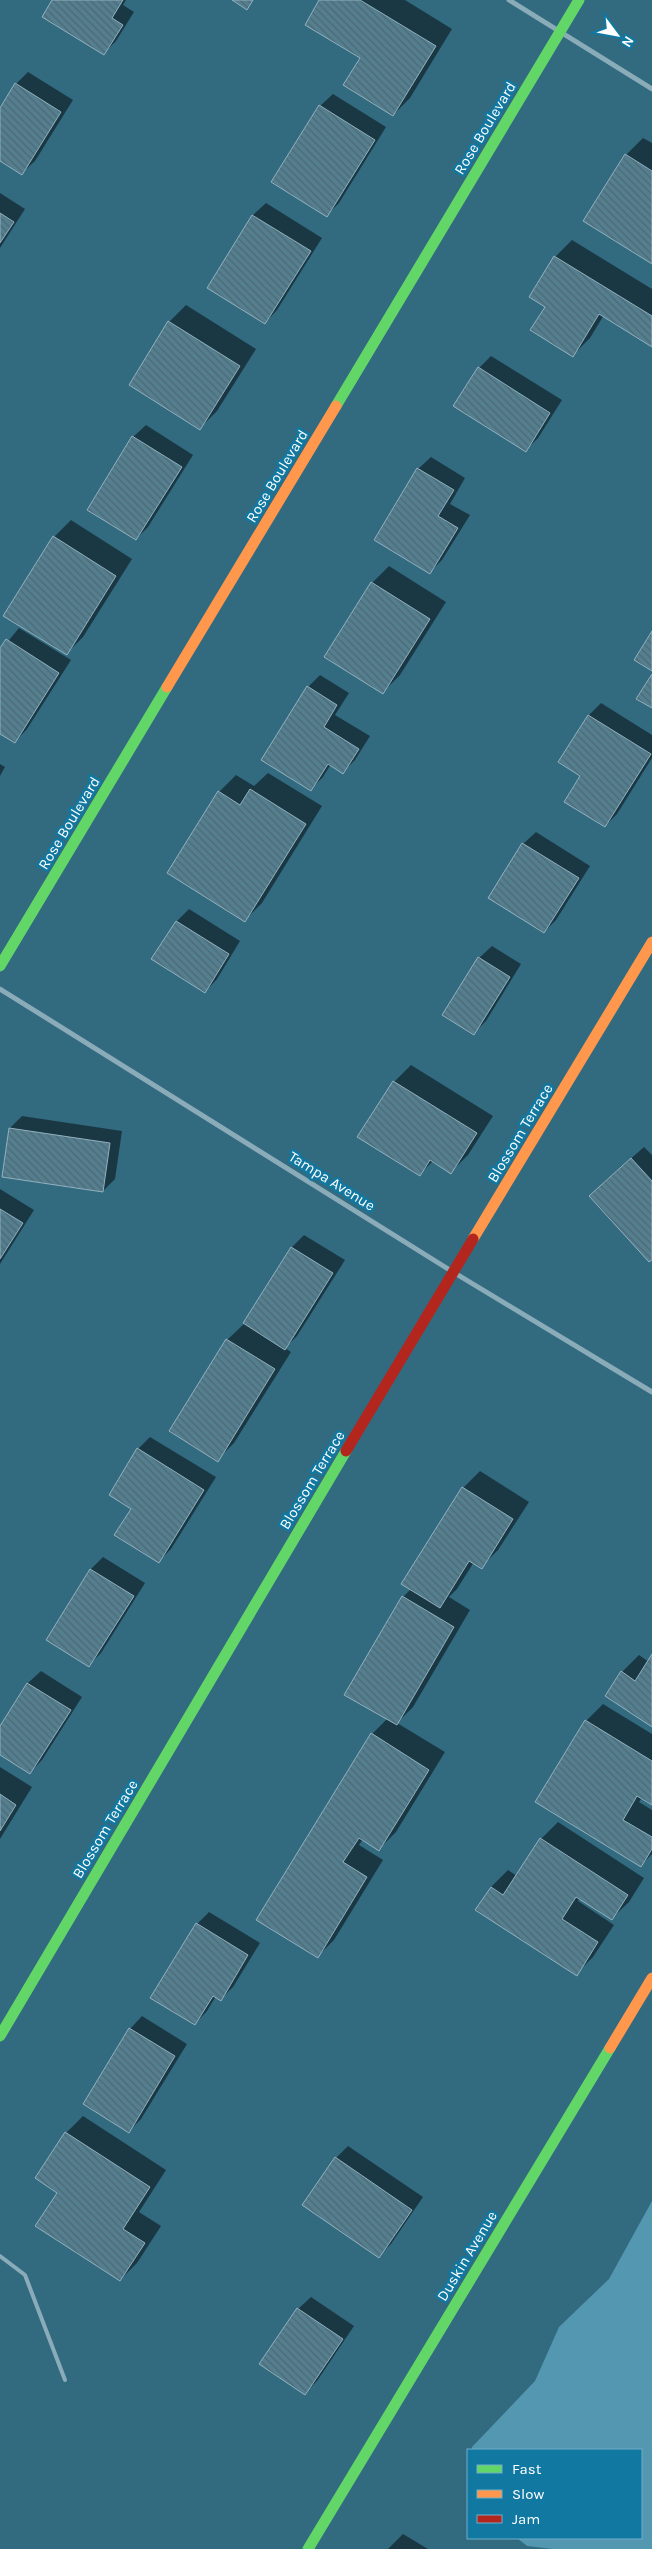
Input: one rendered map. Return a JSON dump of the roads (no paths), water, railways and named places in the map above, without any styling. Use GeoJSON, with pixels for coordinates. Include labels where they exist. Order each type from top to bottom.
{"type":"FeatureCollection","features":[{"type":"Feature","properties":{"kind":"street"},"geometry":{"type":"LineString","coordinates":[[509,0],[652,89]]}},
{"type":"Feature","properties":{"kind":"street","name":"Rose Boulevard"},"geometry":{"type":"LineString","coordinates":[[0,966],[579,0]]}},
{"type":"Feature","properties":{"kind":"street","name":"Blossom Terrace"},"geometry":{"type":"LineString","coordinates":[[0,2036],[453,1272],[652,942]]}},
{"type":"Feature","properties":{"kind":"street","name":"Tampa Avenue"},"geometry":{"type":"LineString","coordinates":[[0,989],[453,1272],[652,1392]]}},
{"type":"Feature","properties":{"kind":"street","name":"Duskin Avenue"},"geometry":{"type":"LineString","coordinates":[[308,2549],[652,1978]]}},
{"type":"Feature","properties":{"kind":"lane"},"geometry":{"type":"LineString","coordinates":[[0,2256],[25,2275],[65,2380]]}},
{"type":"Feature","properties":{"kind":"water"},"geometry":{"type":"Polygon","coordinates":[[[652,2201],[652,2549],[553,2549],[527,2546],[518,2539],[642,2539],[642,2449],[472,2449],[535,2381],[559,2327],[609,2279],[652,2201]]]}}]}
